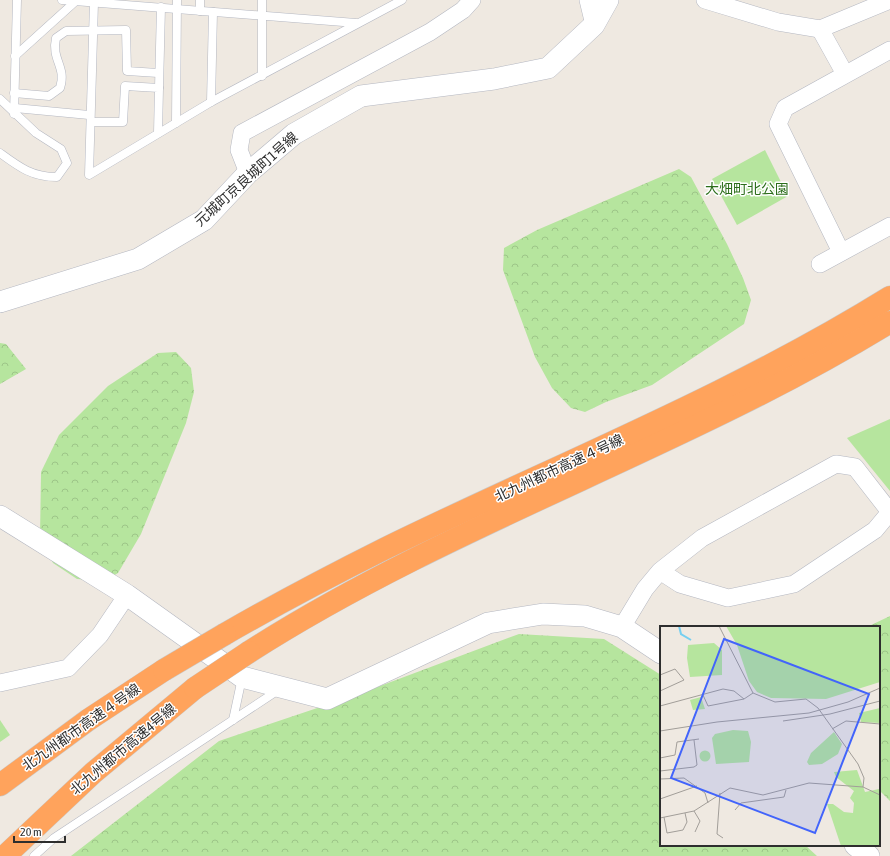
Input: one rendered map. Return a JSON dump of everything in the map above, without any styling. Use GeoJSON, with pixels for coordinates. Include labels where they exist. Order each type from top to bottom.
{"type":"FeatureCollection","features":[{"type":"Feature","properties":{"kind":"highway","name":"北九州都市高速４号線"},"geometry":{"type":"LineString","coordinates":[[0,785],[88,720],[164,670],[225,634],[384,549],[622,438],[744,379],[890,297]]}},
{"type":"Feature","properties":{"kind":"highway","name":"北九州都市高速４号線"},"geometry":{"type":"LineString","coordinates":[[249,652],[331,602],[394,569],[640,454],[755,397],[890,322]]}},
{"type":"Feature","properties":{"kind":"highway","name":"北九州都市高速4号線"},"geometry":{"type":"LineString","coordinates":[[5,856],[93,773],[195,688],[249,652]]}},
{"type":"Feature","properties":{"kind":"street"},"geometry":{"type":"LineString","coordinates":[[248,173],[239,150],[242,133],[430,32],[463,10],[472,0]]}},
{"type":"Feature","properties":{"kind":"street"},"geometry":{"type":"LineString","coordinates":[[588,0],[594,25]]}},
{"type":"Feature","properties":{"kind":"street","name":"元城町京良城町1号線"},"geometry":{"type":"LineString","coordinates":[[0,302],[138,259],[204,220],[248,173],[294,134],[361,96],[494,79],[548,68],[594,25],[608,0]]}},
{"type":"Feature","properties":{"kind":"street"},"geometry":{"type":"LineString","coordinates":[[705,0],[738,5],[778,22],[820,29],[890,0]]}},
{"type":"Feature","properties":{"kind":"street"},"geometry":{"type":"LineString","coordinates":[[820,29],[845,74]]}},
{"type":"Feature","properties":{"kind":"street"},"geometry":{"type":"LineString","coordinates":[[841,252],[778,124],[785,108],[890,50]]}},
{"type":"Feature","properties":{"kind":"street"},"geometry":{"type":"LineString","coordinates":[[820,264],[890,226]]}},
{"type":"Feature","properties":{"kind":"street"},"geometry":{"type":"LineString","coordinates":[[622,627],[645,589],[660,571],[702,538],[836,464],[855,468],[890,512],[875,530],[794,584],[728,598],[680,584],[660,571]]}},
{"type":"Feature","properties":{"kind":"street"},"geometry":{"type":"LineString","coordinates":[[0,516],[127,594],[242,677],[327,699],[488,623],[543,614],[585,616],[622,627],[660,652]]}},
{"type":"Feature","properties":{"kind":"street"},"geometry":{"type":"LineString","coordinates":[[0,683],[68,668],[100,635],[127,594]]}},
{"type":"Feature","properties":{"kind":"street"},"geometry":{"type":"LineString","coordinates":[[856,846],[868,856]]}},
{"type":"Feature","properties":{"kind":"lane"},"geometry":{"type":"LineString","coordinates":[[14,111],[17,0]]}},
{"type":"Feature","properties":{"kind":"lane"},"geometry":{"type":"LineString","coordinates":[[62,0],[156,4],[176,9],[357,24]]}},
{"type":"Feature","properties":{"kind":"lane"},"geometry":{"type":"LineString","coordinates":[[176,123],[177,0]]}},
{"type":"Feature","properties":{"kind":"lane"},"geometry":{"type":"LineString","coordinates":[[200,0],[200,11]]}},
{"type":"Feature","properties":{"kind":"lane"},"geometry":{"type":"LineString","coordinates":[[262,0],[262,76]]}},
{"type":"Feature","properties":{"kind":"lane"},"geometry":{"type":"LineString","coordinates":[[94,2],[89,175],[211,102],[402,0]]}},
{"type":"Feature","properties":{"kind":"lane"},"geometry":{"type":"LineString","coordinates":[[15,56],[77,1]]}},
{"type":"Feature","properties":{"kind":"lane"},"geometry":{"type":"LineString","coordinates":[[156,4],[159,88],[158,133]]}},
{"type":"Feature","properties":{"kind":"lane"},"geometry":{"type":"LineString","coordinates":[[211,102],[213,12]]}},
{"type":"Feature","properties":{"kind":"lane"},"geometry":{"type":"LineString","coordinates":[[14,93],[49,96],[60,88],[63,78],[53,50],[56,38],[66,31],[126,30],[127,71],[158,73]]}},
{"type":"Feature","properties":{"kind":"lane"},"geometry":{"type":"LineString","coordinates":[[14,111],[123,122],[125,86],[159,88]]}},
{"type":"Feature","properties":{"kind":"lane"},"geometry":{"type":"LineString","coordinates":[[0,99],[36,132],[61,149],[66,163],[57,177],[42,177],[20,168],[0,153]]}},
{"type":"Feature","properties":{"kind":"lane"},"geometry":{"type":"LineString","coordinates":[[233,720],[242,677]]}},
{"type":"Feature","properties":{"kind":"lane"},"geometry":{"type":"LineString","coordinates":[[34,856],[54,838],[282,688]]}},
{"type":"Feature","properties":{"kind":"green space","name":"大畑町北公園"},"geometry":{"type":"Polygon","coordinates":[[[765,150],[788,196],[737,225],[712,179],[765,150]]]}},
{"type":"Feature","properties":{"kind":"green space"},"geometry":{"type":"Polygon","coordinates":[[[679,169],[691,177],[727,244],[743,278],[751,300],[744,324],[652,385],[606,402],[585,412],[571,408],[552,388],[535,357],[503,270],[504,248],[537,230],[679,169]]]}},
{"type":"Feature","properties":{"kind":"green space"},"geometry":{"type":"Polygon","coordinates":[[[0,343],[6,344],[26,369],[0,384],[0,343]]]}},
{"type":"Feature","properties":{"kind":"green space"},"geometry":{"type":"Polygon","coordinates":[[[176,352],[191,368],[194,392],[186,423],[141,534],[118,573],[105,581],[77,579],[53,563],[40,537],[41,472],[59,435],[108,386],[158,353],[176,352]]]}},
{"type":"Feature","properties":{"kind":"green space"},"geometry":{"type":"Polygon","coordinates":[[[890,419],[890,491],[847,438],[890,419]]]}},
{"type":"Feature","properties":{"kind":"green space"},"geometry":{"type":"Polygon","coordinates":[[[890,616],[890,801],[880,791],[880,626],[869,626],[890,616]]]}},
{"type":"Feature","properties":{"kind":"green space"},"geometry":{"type":"Polygon","coordinates":[[[519,634],[604,639],[660,674],[660,846],[806,846],[817,856],[71,856],[219,741],[356,695],[519,634]]]}},
{"type":"Feature","properties":{"kind":"green space"},"geometry":{"type":"Polygon","coordinates":[[[0,720],[10,735],[0,742],[0,720]]]}}]}
